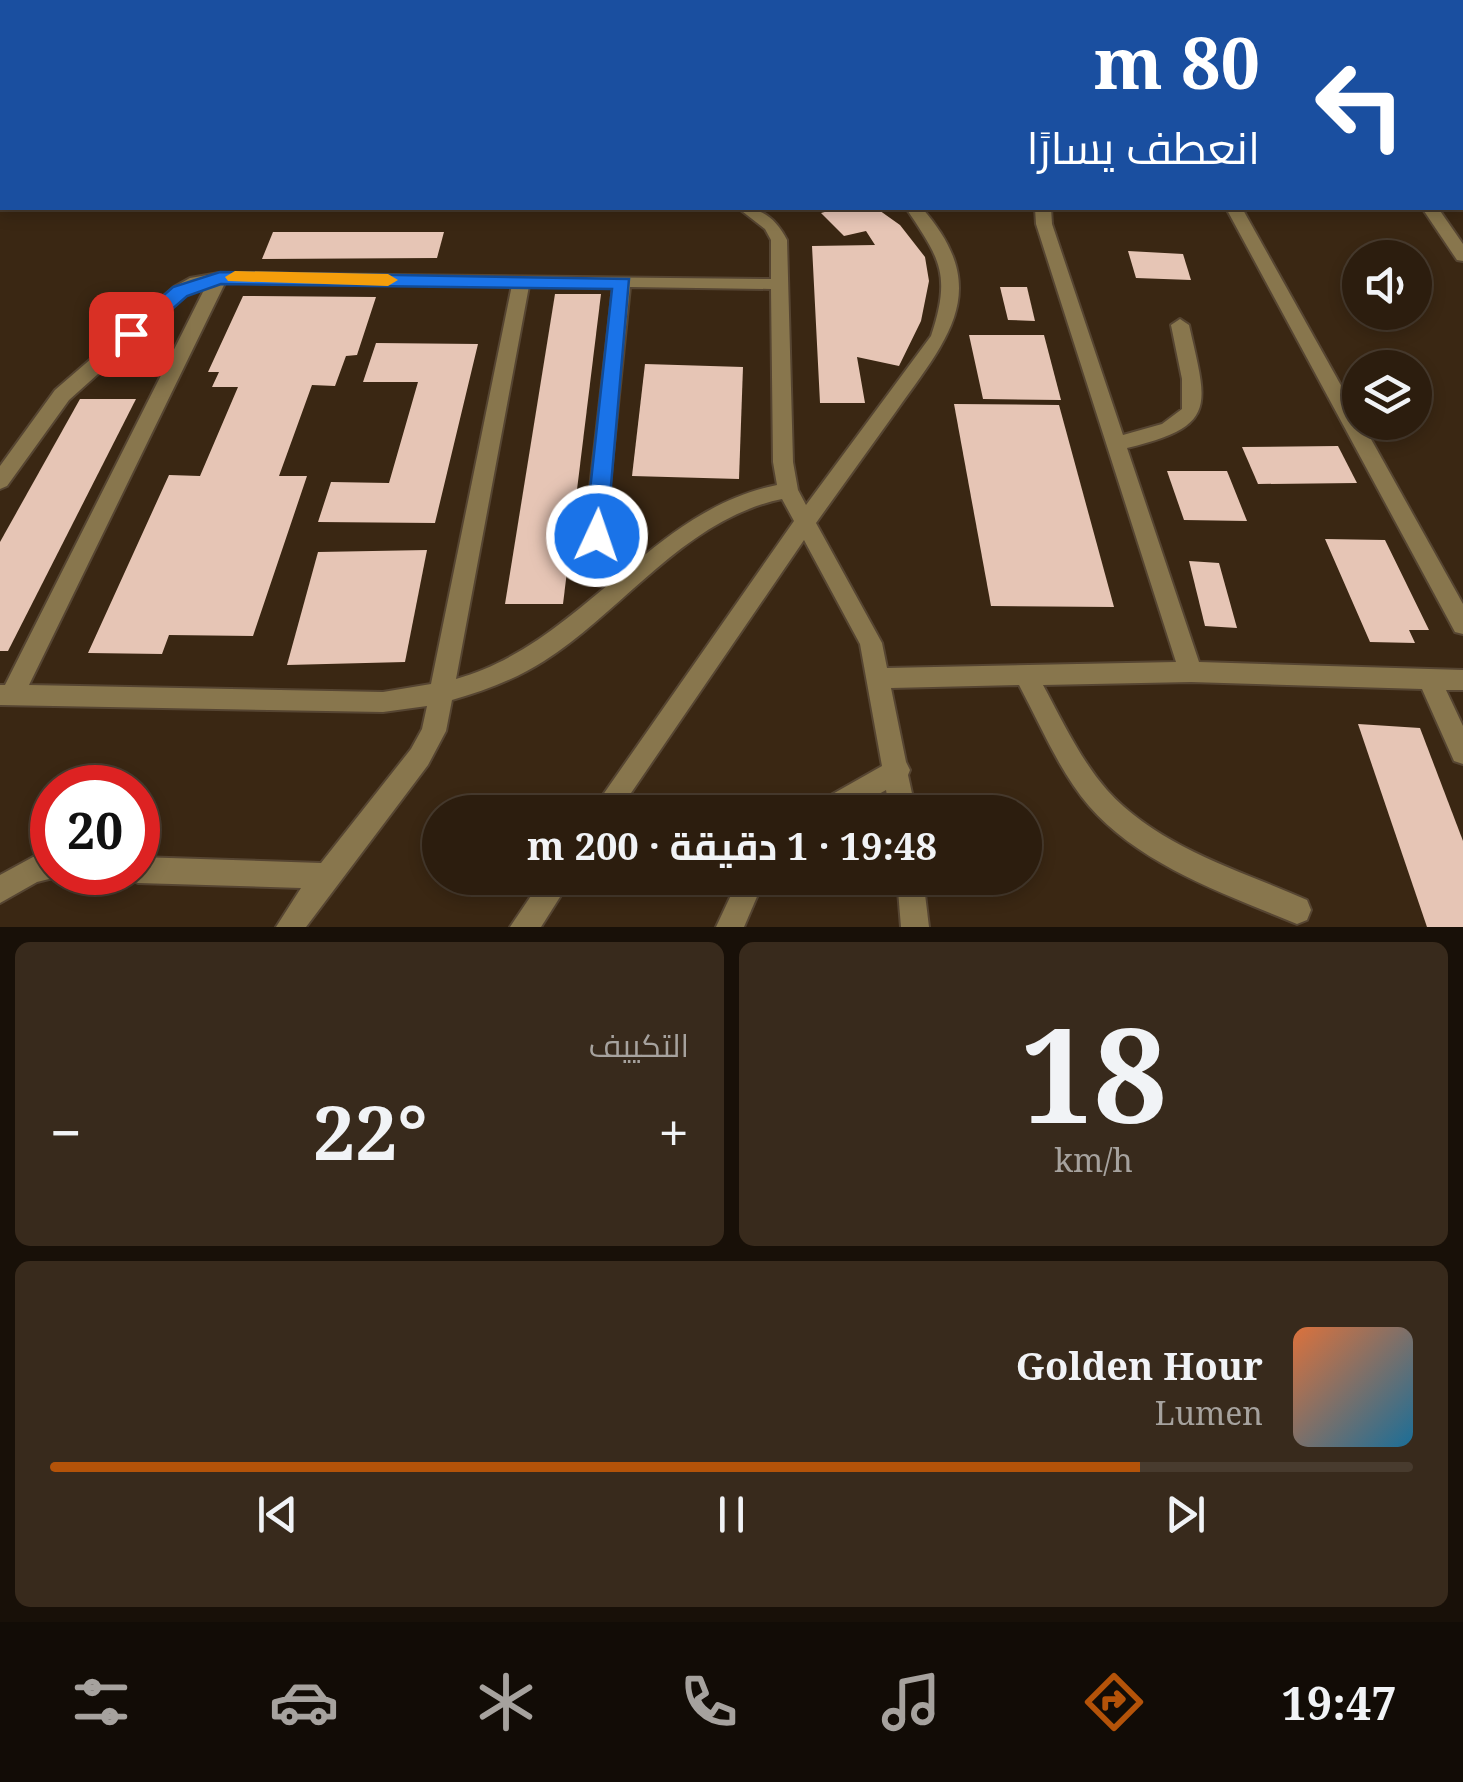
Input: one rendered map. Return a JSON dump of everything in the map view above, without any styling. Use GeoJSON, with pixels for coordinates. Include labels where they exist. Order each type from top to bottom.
{"type":"FeatureCollection","features":[{"type":"Feature","properties":{"kind":"lane"},"geometry":{"type":"LineString","coordinates":[[749,210],[772,226],[779,240],[783,462],[788,490],[863,626],[881,678],[901,795]]}},
{"type":"Feature","properties":{"kind":"lane"},"geometry":{"type":"LineString","coordinates":[[616,795],[806,521],[940,338],[951,309],[954,282],[948,256],[936,232],[916,210]]}},
{"type":"Feature","properties":{"kind":"lane"},"geometry":{"type":"LineString","coordinates":[[1043,210],[1044,224],[1190,672]]}},
{"type":"Feature","properties":{"kind":"lane"},"geometry":{"type":"LineString","coordinates":[[1235,210],[1463,625]]}},
{"type":"Feature","properties":{"kind":"lane"},"geometry":{"type":"LineString","coordinates":[[1431,210],[1463,256]]}},
{"type":"Feature","properties":{"kind":"lane"},"geometry":{"type":"LineString","coordinates":[[0,481],[62,395],[180,291],[220,278],[779,284]]}},
{"type":"Feature","properties":{"kind":"lane"},"geometry":{"type":"LineString","coordinates":[[220,278],[6,695],[384,702],[445,692],[534,656],[733,502],[788,490]]}},
{"type":"Feature","properties":{"kind":"lane"},"geometry":{"type":"LineString","coordinates":[[290,927],[323,876],[424,751],[445,692],[521,282]]}},
{"type":"Feature","properties":{"kind":"lane"},"geometry":{"type":"LineString","coordinates":[[622,284],[596,522],[602,550],[638,576]]}},
{"type":"Feature","properties":{"kind":"lane"},"geometry":{"type":"LineString","coordinates":[[1115,444],[1172,431],[1190,417],[1195,401],[1180,325]]}},
{"type":"Feature","properties":{"kind":"lane"},"geometry":{"type":"LineString","coordinates":[[881,678],[1190,672],[1463,680]]}},
{"type":"Feature","properties":{"kind":"lane"},"geometry":{"type":"LineString","coordinates":[[1027,678],[1090,787],[1124,822],[1154,842],[1297,910]]}},
{"type":"Feature","properties":{"kind":"lane"},"geometry":{"type":"LineString","coordinates":[[1430,681],[1463,754]]}},
{"type":"Feature","properties":{"kind":"lane"},"geometry":{"type":"LineString","coordinates":[[854,795],[898,770]]}},
{"type":"Feature","properties":{"kind":"lane"},"geometry":{"type":"LineString","coordinates":[[160,871],[323,876]]}},
{"type":"Feature","properties":{"kind":"lane"},"geometry":{"type":"LineString","coordinates":[[0,890],[30,872]]}},
{"type":"Feature","properties":{"kind":"lane"},"geometry":{"type":"LineString","coordinates":[[524,927],[547,895]]}},
{"type":"Feature","properties":{"kind":"lane"},"geometry":{"type":"LineString","coordinates":[[730,927],[744,895]]}},
{"type":"Feature","properties":{"kind":"lane"},"geometry":{"type":"LineString","coordinates":[[912,895],[916,927]]}},
{"type":"Feature","properties":{"kind":"building"},"geometry":{"type":"Polygon","coordinates":[[[879,210],[900,225],[925,257],[929,281],[921,321],[899,366],[857,357],[865,403],[820,403],[812,246],[875,245],[866,231],[844,236],[821,213],[879,210]]]}},
{"type":"Feature","properties":{"kind":"building"},"geometry":{"type":"Polygon","coordinates":[[[273,232],[444,232],[437,258],[262,259],[273,232]]]}},
{"type":"Feature","properties":{"kind":"building"},"geometry":{"type":"Polygon","coordinates":[[[1128,251],[1183,254],[1191,280],[1136,278],[1128,251]]]}},
{"type":"Feature","properties":{"kind":"building"},"geometry":{"type":"Polygon","coordinates":[[[1000,287],[1027,287],[1035,321],[1008,320],[1000,287]]]}},
{"type":"Feature","properties":{"kind":"building"},"geometry":{"type":"Polygon","coordinates":[[[555,294],[601,294],[563,604],[505,604],[555,294]]]}},
{"type":"Feature","properties":{"kind":"building"},"geometry":{"type":"Polygon","coordinates":[[[243,296],[376,297],[357,355],[346,356],[335,386],[312,385],[279,476],[307,476],[253,636],[169,635],[162,654],[88,653],[169,475],[200,476],[238,387],[212,387],[219,372],[208,372],[243,296]]]}},
{"type":"Feature","properties":{"kind":"building"},"geometry":{"type":"Polygon","coordinates":[[[969,335],[1044,335],[1061,400],[983,399],[969,335]]]}},
{"type":"Feature","properties":{"kind":"building"},"geometry":{"type":"Polygon","coordinates":[[[376,343],[478,344],[435,523],[318,522],[331,482],[389,483],[418,382],[363,382],[376,343]]]}},
{"type":"Feature","properties":{"kind":"building"},"geometry":{"type":"Polygon","coordinates":[[[645,364],[743,367],[739,479],[632,476],[645,364]]]}},
{"type":"Feature","properties":{"kind":"building"},"geometry":{"type":"Polygon","coordinates":[[[80,399],[136,399],[8,651],[0,651],[0,542],[80,399]]]}},
{"type":"Feature","properties":{"kind":"building"},"geometry":{"type":"Polygon","coordinates":[[[954,404],[1059,405],[1114,607],[991,606],[954,404]]]}},
{"type":"Feature","properties":{"kind":"building"},"geometry":{"type":"Polygon","coordinates":[[[1338,446],[1357,483],[1258,484],[1242,447],[1338,446]]]}},
{"type":"Feature","properties":{"kind":"building"},"geometry":{"type":"Polygon","coordinates":[[[1167,471],[1227,471],[1247,521],[1184,520],[1167,471]]]}},
{"type":"Feature","properties":{"kind":"building"},"geometry":{"type":"Polygon","coordinates":[[[1325,539],[1385,540],[1429,630],[1409,630],[1415,643],[1370,642],[1325,539]]]}},
{"type":"Feature","properties":{"kind":"building"},"geometry":{"type":"Polygon","coordinates":[[[427,550],[405,662],[287,665],[318,552],[427,550]]]}},
{"type":"Feature","properties":{"kind":"building"},"geometry":{"type":"Polygon","coordinates":[[[1189,561],[1219,563],[1237,628],[1205,626],[1189,561]]]}},
{"type":"Feature","properties":{"kind":"building"},"geometry":{"type":"Polygon","coordinates":[[[1358,724],[1420,728],[1463,841],[1463,927],[1427,927],[1358,724]]]}},
{"type":"Feature","properties":{"kind":"slow traffic"},"geometry":{"type":"LineString","coordinates":[[235,277],[388,280]]}},
{"type":"Feature","properties":{"kind":"route"},"geometry":{"type":"LineString","coordinates":[[131,334],[180,291],[196,282],[220,278],[622,284],[597,536]]}}]}
